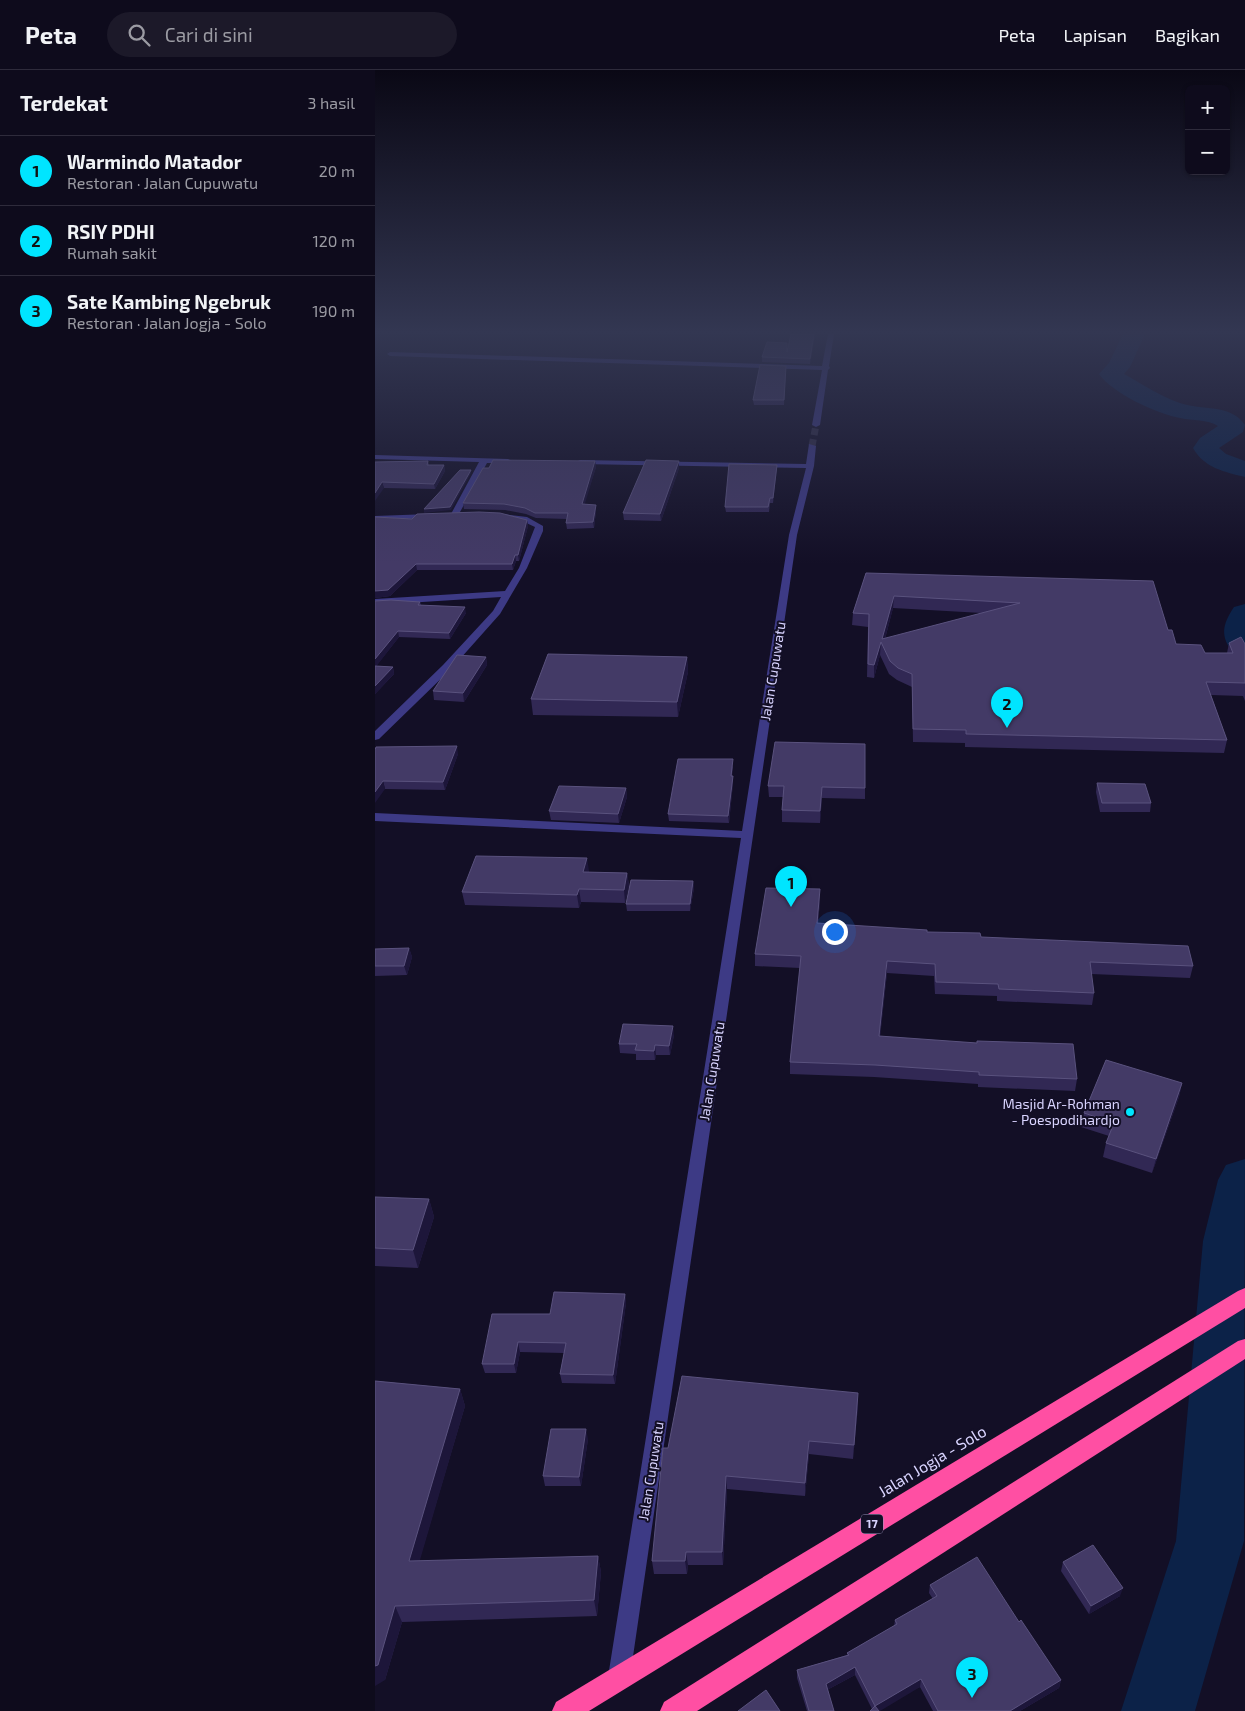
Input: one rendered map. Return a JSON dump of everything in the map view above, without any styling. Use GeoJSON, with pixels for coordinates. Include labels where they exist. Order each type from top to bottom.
{"type":"FeatureCollection","features":[{"type":"Feature","properties":{"kind":"highway","name":"Jalan Jogja - Solo"},"geometry":{"type":"LineString","coordinates":[[565,1711],[1245,1297]]}},
{"type":"Feature","properties":{"kind":"highway"},"geometry":{"type":"LineString","coordinates":[[673,1711],[1245,1348]]}},
{"type":"Feature","properties":{"kind":"street"},"geometry":{"type":"LineString","coordinates":[[816,425],[819,411]]}},
{"type":"Feature","properties":{"kind":"street","name":"Jalan Cupuwatu"},"geometry":{"type":"LineString","coordinates":[[619,1677],[793,535],[810,466],[812,446]]}},
{"type":"Feature","properties":{"kind":"street"},"geometry":{"type":"LineString","coordinates":[[375,457],[514,461]]}},
{"type":"Feature","properties":{"kind":"street"},"geometry":{"type":"LineString","coordinates":[[446,515],[484,461]]}},
{"type":"Feature","properties":{"kind":"street"},"geometry":{"type":"LineString","coordinates":[[573,462],[810,466]]}},
{"type":"Feature","properties":{"kind":"street"},"geometry":{"type":"LineString","coordinates":[[375,518],[446,515],[517,517],[531,520],[539,526],[532,551],[497,612],[447,666],[375,737]]}},
{"type":"Feature","properties":{"kind":"street"},"geometry":{"type":"LineString","coordinates":[[375,610],[378,602],[507,594]]}},
{"type":"Feature","properties":{"kind":"street"},"geometry":{"type":"LineString","coordinates":[[375,817],[748,835]]}},
{"type":"Feature","properties":{"kind":"building"},"geometry":{"type":"Polygon","coordinates":[[[493,460],[595,461],[582,504],[596,505],[593,522],[566,523],[568,513],[535,513],[525,508],[504,504],[463,503],[483,468],[489,468],[493,460]]]}},
{"type":"Feature","properties":{"kind":"building"},"geometry":{"type":"Polygon","coordinates":[[[646,460],[679,461],[660,514],[623,513],[646,460]]]}},
{"type":"Feature","properties":{"kind":"building"},"geometry":{"type":"Polygon","coordinates":[[[428,461],[427,465],[444,465],[434,484],[382,482],[375,493],[375,462],[428,461]]]}},
{"type":"Feature","properties":{"kind":"building"},"geometry":{"type":"Polygon","coordinates":[[[729,464],[777,465],[773,498],[770,498],[768,507],[725,507],[729,464]]]}},
{"type":"Feature","properties":{"kind":"building"},"geometry":{"type":"Polygon","coordinates":[[[460,470],[471,470],[450,507],[424,509],[460,470]]]}},
{"type":"Feature","properties":{"kind":"building"},"geometry":{"type":"Polygon","coordinates":[[[500,513],[527,520],[518,555],[515,555],[512,564],[416,564],[388,590],[375,591],[375,517],[412,519],[417,514],[500,513]]]}},
{"type":"Feature","properties":{"kind":"building"},"geometry":{"type":"Polygon","coordinates":[[[866,573],[1153,581],[1168,630],[1172,630],[1176,644],[1201,645],[1205,653],[1233,653],[1229,643],[1241,637],[1245,644],[1245,683],[1206,682],[1227,740],[966,734],[966,730],[913,729],[912,674],[898,668],[890,661],[881,642],[874,665],[868,664],[869,614],[853,613],[866,573]],[[894,596],[882,639],[1020,603],[894,596]]]}},
{"type":"Feature","properties":{"kind":"building"},"geometry":{"type":"Polygon","coordinates":[[[375,601],[420,602],[418,605],[465,607],[449,633],[398,631],[375,659],[375,601]]]}},
{"type":"Feature","properties":{"kind":"building"},"geometry":{"type":"Polygon","coordinates":[[[548,654],[687,657],[677,702],[531,699],[548,654]]]}},
{"type":"Feature","properties":{"kind":"building"},"geometry":{"type":"Polygon","coordinates":[[[457,655],[486,657],[463,693],[433,691],[457,655]]]}},
{"type":"Feature","properties":{"kind":"building"},"geometry":{"type":"Polygon","coordinates":[[[375,666],[393,667],[375,686],[375,666]]]}},
{"type":"Feature","properties":{"kind":"building"},"geometry":{"type":"Polygon","coordinates":[[[775,742],[865,744],[865,788],[822,787],[820,811],[782,810],[784,786],[768,786],[775,742]]]}},
{"type":"Feature","properties":{"kind":"building"},"geometry":{"type":"Polygon","coordinates":[[[457,746],[443,782],[383,781],[375,792],[376,747],[457,746]]]}},
{"type":"Feature","properties":{"kind":"building"},"geometry":{"type":"Polygon","coordinates":[[[678,759],[733,759],[728,816],[668,814],[678,759]]]}},
{"type":"Feature","properties":{"kind":"building"},"geometry":{"type":"Polygon","coordinates":[[[1097,783],[1145,784],[1151,803],[1102,803],[1097,783]]]}},
{"type":"Feature","properties":{"kind":"building"},"geometry":{"type":"Polygon","coordinates":[[[559,786],[626,788],[618,814],[549,811],[559,786]]]}},
{"type":"Feature","properties":{"kind":"building"},"geometry":{"type":"Polygon","coordinates":[[[476,856],[587,858],[583,872],[627,873],[624,890],[579,889],[577,895],[462,892],[476,856]]]}},
{"type":"Feature","properties":{"kind":"building"},"geometry":{"type":"Polygon","coordinates":[[[631,880],[693,881],[690,904],[626,904],[631,880]]]}},
{"type":"Feature","properties":{"kind":"building"},"geometry":{"type":"Polygon","coordinates":[[[766,888],[820,889],[817,923],[927,930],[927,932],[980,933],[981,937],[1188,946],[1193,966],[1090,962],[1094,993],[999,989],[998,984],[936,982],[935,964],[887,961],[879,1036],[977,1043],[977,1041],[1073,1044],[1077,1079],[979,1075],[979,1072],[875,1065],[790,1062],[801,956],[755,954],[766,888]]]}},
{"type":"Feature","properties":{"kind":"building"},"geometry":{"type":"Polygon","coordinates":[[[409,948],[404,966],[375,966],[375,949],[409,948]]]}},
{"type":"Feature","properties":{"kind":"building"},"geometry":{"type":"Polygon","coordinates":[[[623,1024],[673,1026],[669,1046],[655,1045],[654,1051],[635,1050],[637,1044],[619,1044],[623,1024]]]}},
{"type":"Feature","properties":{"kind":"building","name":"Masjid Ar-Rohman - Poespodihardjo"},"geometry":{"type":"Polygon","coordinates":[[[1106,1060],[1182,1083],[1156,1159],[1106,1143],[1114,1123],[1084,1113],[1106,1060]]]}},
{"type":"Feature","properties":{"kind":"building"},"geometry":{"type":"Polygon","coordinates":[[[375,1197],[429,1199],[413,1250],[375,1248],[375,1197]]]}},
{"type":"Feature","properties":{"kind":"building"},"geometry":{"type":"Polygon","coordinates":[[[554,1292],[625,1294],[613,1375],[560,1374],[566,1343],[518,1342],[514,1364],[482,1364],[492,1314],[550,1314],[554,1292]]]}},
{"type":"Feature","properties":{"kind":"building"},"geometry":{"type":"Polygon","coordinates":[[[682,1376],[858,1393],[854,1445],[809,1441],[805,1483],[726,1476],[722,1552],[686,1552],[685,1561],[652,1561],[663,1448],[668,1448],[682,1376]]]}},
{"type":"Feature","properties":{"kind":"building"},"geometry":{"type":"Polygon","coordinates":[[[375,1381],[460,1389],[409,1561],[598,1556],[594,1600],[395,1606],[378,1665],[375,1666],[375,1381]]]}},
{"type":"Feature","properties":{"kind":"building"},"geometry":{"type":"Polygon","coordinates":[[[551,1429],[586,1429],[579,1477],[543,1476],[551,1429]]]}},
{"type":"Feature","properties":{"kind":"building"},"geometry":{"type":"Polygon","coordinates":[[[1093,1545],[1123,1588],[1091,1606],[1063,1562],[1093,1545]]]}},
{"type":"Feature","properties":{"kind":"building"},"geometry":{"type":"Polygon","coordinates":[[[977,1557],[1019,1622],[1021,1620],[1061,1680],[1010,1711],[938,1711],[921,1679],[875,1706],[855,1667],[826,1684],[834,1711],[809,1711],[797,1670],[849,1655],[847,1653],[897,1624],[895,1620],[937,1596],[930,1585],[977,1557]]]}},
{"type":"Feature","properties":{"kind":"building"},"geometry":{"type":"Polygon","coordinates":[[[766,1690],[780,1711],[738,1711],[766,1690]]]}},
{"type":"Feature","properties":{"kind":"building"},"geometry":{"type":"Polygon","coordinates":[[[875,1706],[879,1711],[870,1711],[875,1706]]]}},
{"type":"Feature","properties":{"kind":"waterway"},"geometry":{"type":"LineString","coordinates":[[1178,411],[1209,414],[1229,422],[1234,427],[1209,443],[1206,448],[1217,459],[1245,469]]}},
{"type":"Feature","properties":{"kind":"waterway"},"geometry":{"type":"LineString","coordinates":[[1245,614],[1240,635],[1245,646]]}},
{"type":"Feature","properties":{"kind":"waterway"},"geometry":{"type":"LineString","coordinates":[[1158,1711],[1210,1541],[1231,1241],[1245,1180]]}},
{"type":"Feature","properties":{"kind":"tunnel"},"geometry":{"type":"LineString","coordinates":[[812,446],[816,425]]}},
{"type":"Feature","properties":{"kind":"place","name":"RSIY PDHI"},"geometry":{"type":"Point","coordinates":[1007,728]}},
{"type":"Feature","properties":{"kind":"place","name":"Warmindo Matador"},"geometry":{"type":"Point","coordinates":[791,907]}},
{"type":"Feature","properties":{"kind":"place","name":"Masjid Ar-Rohman - Poespodihardjo"},"geometry":{"type":"Point","coordinates":[1130,1112]}},
{"type":"Feature","properties":{"kind":"place","name":"Sate Kambing Ngebruk"},"geometry":{"type":"Point","coordinates":[972,1698]}}]}
